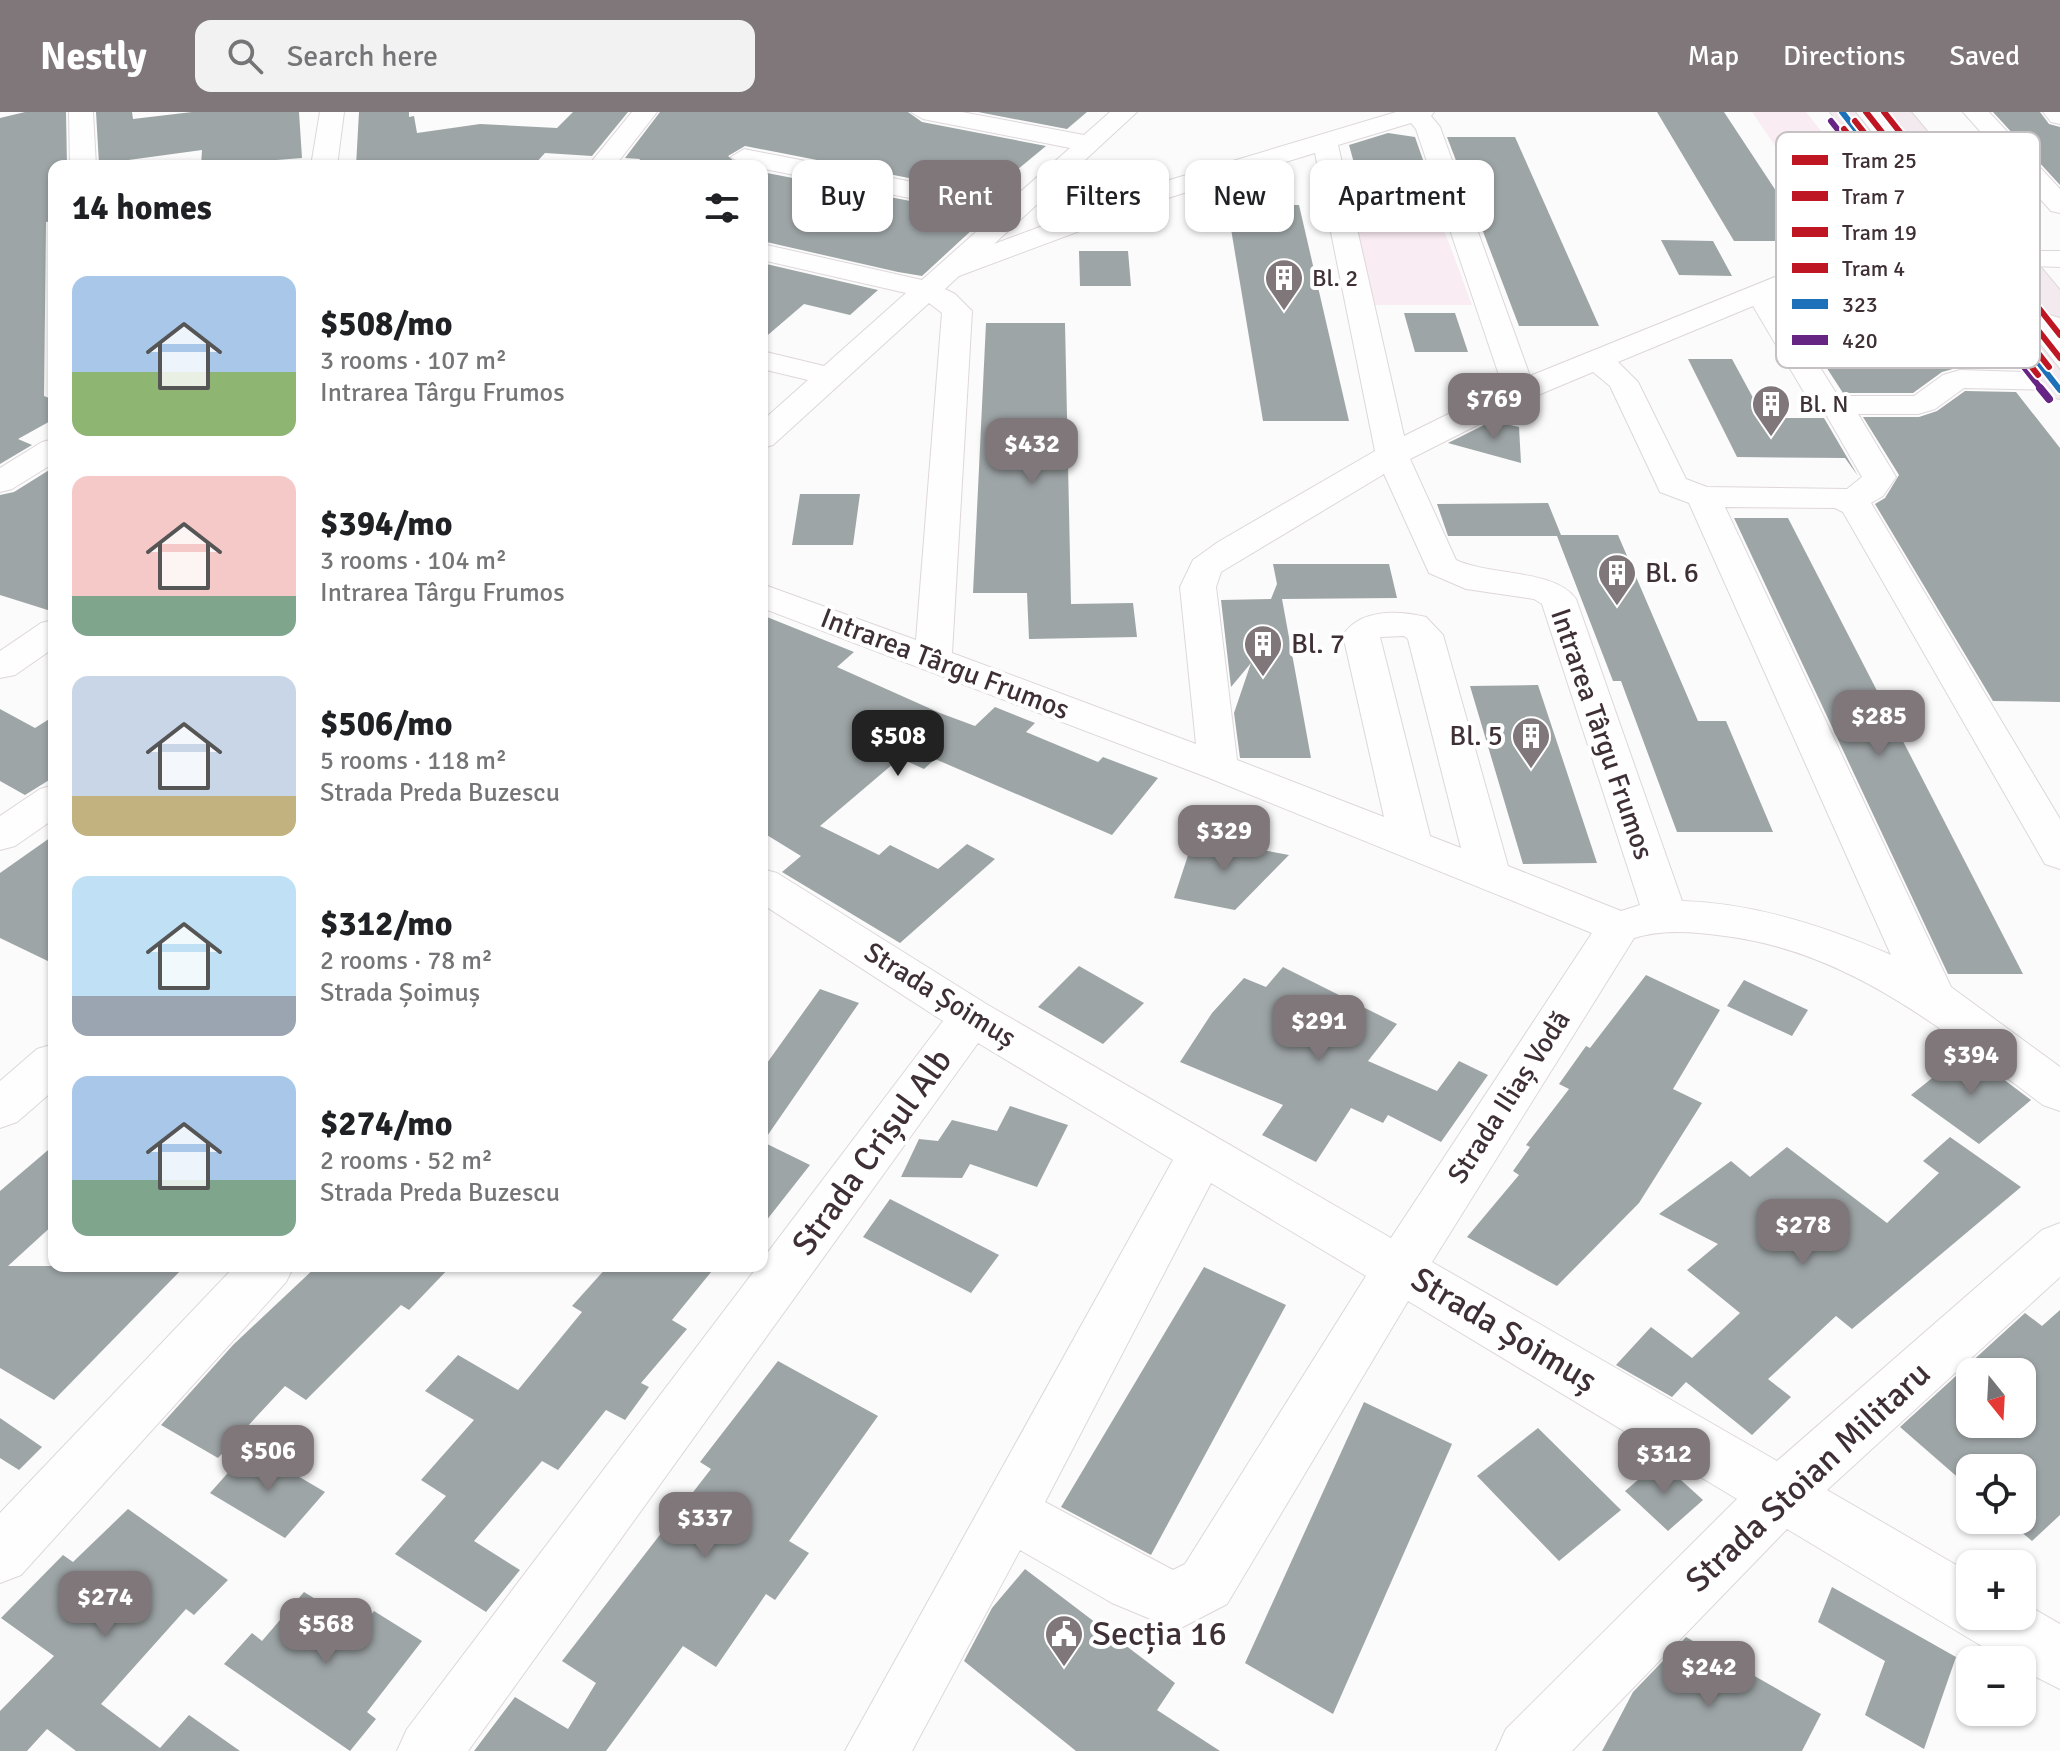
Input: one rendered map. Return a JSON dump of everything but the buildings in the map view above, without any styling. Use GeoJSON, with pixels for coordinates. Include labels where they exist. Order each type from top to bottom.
{"type":"FeatureCollection","features":[{"type":"Feature","properties":{"kind":"main road"},"geometry":{"type":"LineString","coordinates":[[1842,112],[1858,132]]}},
{"type":"Feature","properties":{"kind":"main road"},"geometry":{"type":"LineString","coordinates":[[1898,112],[1915,132]]}},
{"type":"Feature","properties":{"kind":"main road"},"geometry":{"type":"LineString","coordinates":[[2040,284],[2060,308]]}},
{"type":"Feature","properties":{"kind":"main road"},"geometry":{"type":"LineString","coordinates":[[2040,364],[2057,385]]}},
{"type":"Feature","properties":{"kind":"street"},"geometry":{"type":"LineString","coordinates":[[81,112],[83,160]]}},
{"type":"Feature","properties":{"kind":"street"},"geometry":{"type":"LineString","coordinates":[[325,160],[332,112]]}},
{"type":"Feature","properties":{"kind":"street"},"geometry":{"type":"LineString","coordinates":[[606,160],[645,112]]}},
{"type":"Feature","properties":{"kind":"street"},"geometry":{"type":"LineString","coordinates":[[923,112],[1090,144]]}},
{"type":"Feature","properties":{"kind":"street"},"geometry":{"type":"LineString","coordinates":[[1021,207],[1125,112]]}},
{"type":"Feature","properties":{"kind":"street"},"geometry":{"type":"LineString","coordinates":[[1975,112],[1993,132]]}},
{"type":"Feature","properties":{"kind":"street"},"geometry":{"type":"LineString","coordinates":[[2055,112],[2060,117]]}},
{"type":"Feature","properties":{"kind":"street"},"geometry":{"type":"LineString","coordinates":[[768,253],[938,279],[1107,210],[1325,142],[1400,115],[1428,127],[1520,391]]}},
{"type":"Feature","properties":{"kind":"street"},"geometry":{"type":"LineString","coordinates":[[1325,142],[1392,455]]}},
{"type":"Feature","properties":{"kind":"street"},"geometry":{"type":"LineString","coordinates":[[744,157],[759,160]]}},
{"type":"Feature","properties":{"kind":"street"},"geometry":{"type":"LineString","coordinates":[[768,162],[909,190]]}},
{"type":"Feature","properties":{"kind":"street"},"geometry":{"type":"LineString","coordinates":[[2040,183],[2060,205]]}},
{"type":"Feature","properties":{"kind":"street"},"geometry":{"type":"LineString","coordinates":[[768,432],[993,232]]}},
{"type":"Feature","properties":{"kind":"street"},"geometry":{"type":"LineString","coordinates":[[933,659],[957,311],[938,279]]}},
{"type":"Feature","properties":{"kind":"street"},"geometry":{"type":"LineString","coordinates":[[1218,767],[1198,587],[1205,567],[1392,455],[1520,391],[1776,287]]}},
{"type":"Feature","properties":{"kind":"street"},"geometry":{"type":"LineString","coordinates":[[1760,294],[1776,320]]}},
{"type":"Feature","properties":{"kind":"street"},"geometry":{"type":"LineString","coordinates":[[1598,360],[1623,382],[1672,485],[1703,497],[1850,501],[1871,489],[1879,477],[1836,405]]}},
{"type":"Feature","properties":{"kind":"street"},"geometry":{"type":"LineString","coordinates":[[768,361],[829,376]]}},
{"type":"Feature","properties":{"kind":"street"},"geometry":{"type":"LineString","coordinates":[[1805,368],[1824,399],[1836,405],[1918,405],[1929,402],[1949,382],[1960,379],[2057,385]]}},
{"type":"Feature","properties":{"kind":"street"},"geometry":{"type":"LineString","coordinates":[[0,482],[48,453]]}},
{"type":"Feature","properties":{"kind":"street","name":"Intrarea Târgu Frumos"},"geometry":{"type":"LineString","coordinates":[[1392,455],[1441,566],[1466,578],[1544,590],[1558,599],[1665,916]]}},
{"type":"Feature","properties":{"kind":"street"},"geometry":{"type":"LineString","coordinates":[[1703,497],[1933,998]]}},
{"type":"Feature","properties":{"kind":"street"},"geometry":{"type":"LineString","coordinates":[[1850,501],[2060,854]]}},
{"type":"Feature","properties":{"kind":"street","name":"Intrarea Târgu Frumos"},"geometry":{"type":"LineString","coordinates":[[768,597],[1218,767],[1412,847],[1619,927]]}},
{"type":"Feature","properties":{"kind":"street"},"geometry":{"type":"LineString","coordinates":[[1412,847],[1361,635],[1370,626],[1413,625],[1425,635],[1490,877]]}},
{"type":"Feature","properties":{"kind":"street"},"geometry":{"type":"LineString","coordinates":[[1,667],[48,635]]}},
{"type":"Feature","properties":{"kind":"street"},"geometry":{"type":"LineString","coordinates":[[1,667],[48,671]]}},
{"type":"Feature","properties":{"kind":"street"},"geometry":{"type":"LineString","coordinates":[[0,836],[48,803]]}},
{"type":"Feature","properties":{"kind":"street","name":"Strada Șoimuș"},"geometry":{"type":"LineString","coordinates":[[768,888],[972,1017],[1956,1598]]}},
{"type":"Feature","properties":{"kind":"street"},"geometry":{"type":"LineString","coordinates":[[1619,927],[1665,916],[1729,922],[1800,939],[1886,971],[1933,998],[2060,1092]]}},
{"type":"Feature","properties":{"kind":"street","name":"Strada Iliaș Vodă"},"geometry":{"type":"LineString","coordinates":[[1009,1513],[1133,1583],[1177,1601],[1206,1584],[1400,1268],[1619,927]]}},
{"type":"Feature","properties":{"kind":"street","name":"Strada Crișul Alb"},"geometry":{"type":"LineString","coordinates":[[429,1751],[972,1017]]}},
{"type":"Feature","properties":{"kind":"street"},"geometry":{"type":"LineString","coordinates":[[0,1109],[48,1067]]}},
{"type":"Feature","properties":{"kind":"street"},"geometry":{"type":"LineString","coordinates":[[877,1751],[978,1571],[1202,1152]]}},
{"type":"Feature","properties":{"kind":"street","name":"Strada Stoian Militaru"},"geometry":{"type":"LineString","coordinates":[[1528,1751],[1781,1495],[2060,1245]]}},
{"type":"Feature","properties":{"kind":"street"},"geometry":{"type":"LineString","coordinates":[[0,1555],[262,1272]]}},
{"type":"Feature","properties":{"kind":"street"},"geometry":{"type":"LineString","coordinates":[[2012,1630],[2060,1658]]}},
{"type":"Feature","properties":{"kind":"shaded area"},"geometry":{"type":"Polygon","coordinates":[[[1752,112],[1806,112],[1822,132],[1776,132],[1776,148],[1752,112]]]}},
{"type":"Feature","properties":{"kind":"shaded area"},"geometry":{"type":"Polygon","coordinates":[[[1348,232],[1445,232],[1472,305],[1370,305],[1348,232]]]}},
{"type":"Feature","properties":{"kind":"tram line","name":"25"},"geometry":{"type":"LineString","coordinates":[[1866,112],[1882,132]]}},
{"type":"Feature","properties":{"kind":"tram line","name":"19"},"geometry":{"type":"LineString","coordinates":[[1884,112],[1900,132]]}},
{"type":"Feature","properties":{"kind":"tram line","name":"7"},"geometry":{"type":"LineString","coordinates":[[1855,121],[1864,132]]}},
{"type":"Feature","properties":{"kind":"tram line","name":"19"},"geometry":{"type":"LineString","coordinates":[[2040,310],[2060,335]]}},
{"type":"Feature","properties":{"kind":"tram line","name":"25"},"geometry":{"type":"LineString","coordinates":[[2040,333],[2060,358]]}},
{"type":"Feature","properties":{"kind":"tram line","name":"7"},"geometry":{"type":"LineString","coordinates":[[2040,356],[2049,367]]}},
{"type":"Feature","properties":{"kind":"tram line","name":"4"},"geometry":{"type":"LineString","coordinates":[[2032,368],[2038,375]]}},
{"type":"Feature","properties":{"kind":"transit line","name":"323"},"geometry":{"type":"LineString","coordinates":[[1842,112],[1858,132]]}},
{"type":"Feature","properties":{"kind":"transit line","name":"420"},"geometry":{"type":"LineString","coordinates":[[1831,121],[1840,132]]}},
{"type":"Feature","properties":{"kind":"transit line","name":"323"},"geometry":{"type":"LineString","coordinates":[[2040,364],[2060,390]]}},
{"type":"Feature","properties":{"kind":"transit line","name":"420"},"geometry":{"type":"LineString","coordinates":[[2025,368],[2049,399]]}},
{"type":"Feature","properties":{"kind":"place","name":"Bl. 2"},"geometry":{"type":"Point","coordinates":[1284,312]}},
{"type":"Feature","properties":{"kind":"place","name":"Bl. N"},"geometry":{"type":"Point","coordinates":[1771,438]}},
{"type":"Feature","properties":{"kind":"place","name":"Bl. 6"},"geometry":{"type":"Point","coordinates":[1617,607]}},
{"type":"Feature","properties":{"kind":"place","name":"Bl. 7"},"geometry":{"type":"Point","coordinates":[1263,678]}},
{"type":"Feature","properties":{"kind":"place","name":"Bl. 5"},"geometry":{"type":"Point","coordinates":[1531,770]}},
{"type":"Feature","properties":{"kind":"place","name":"Secția 16"},"geometry":{"type":"Point","coordinates":[1064,1668]}}]}
